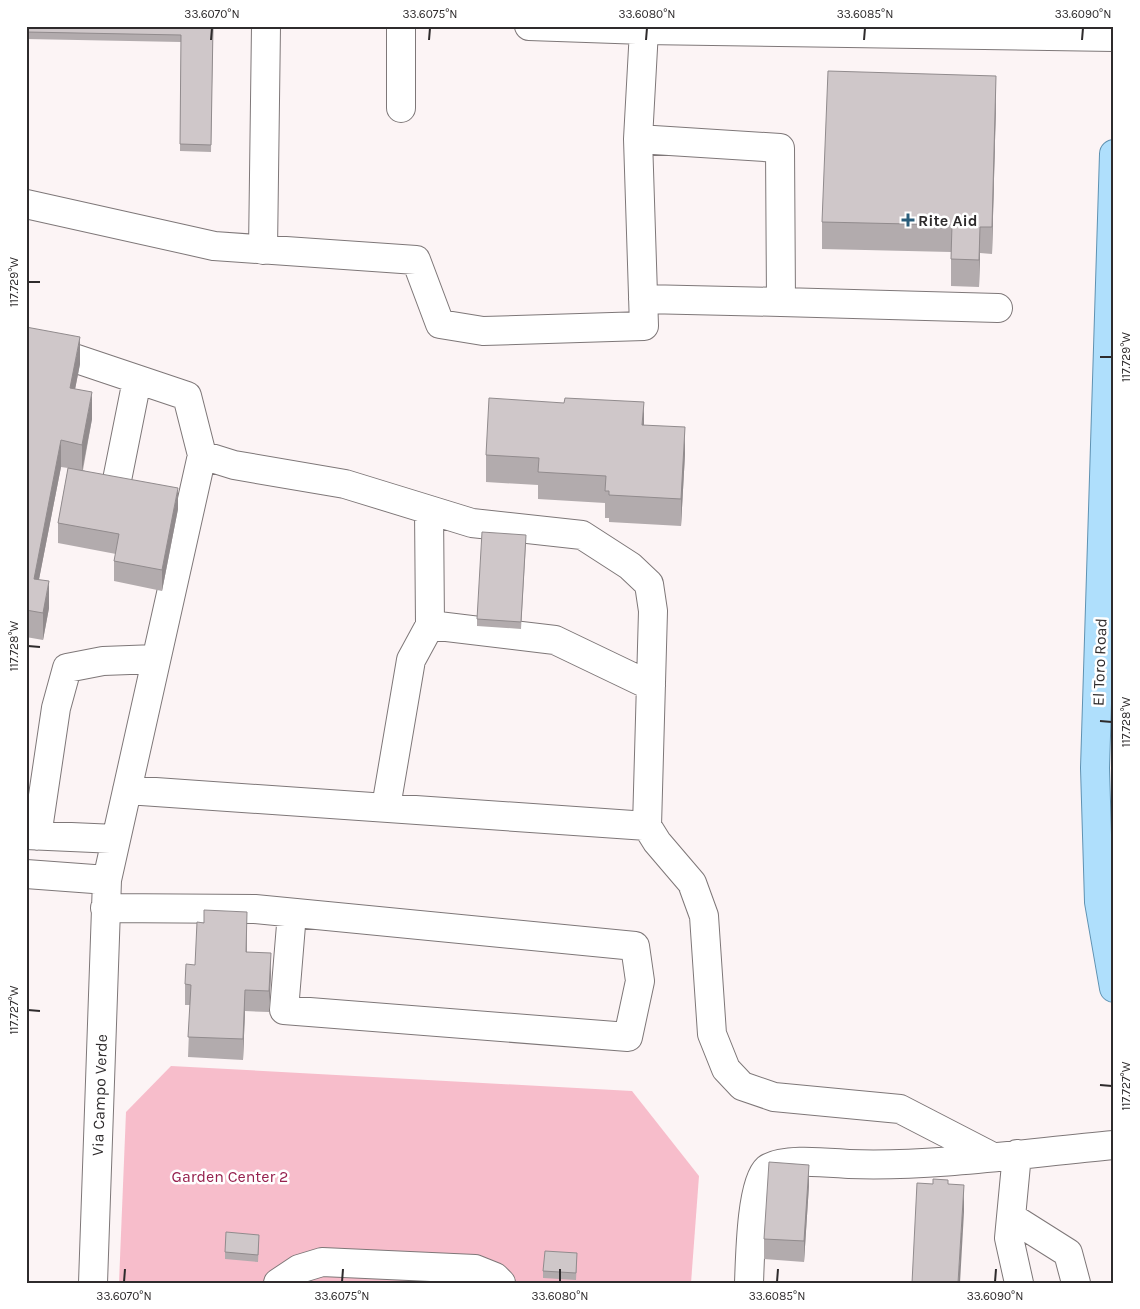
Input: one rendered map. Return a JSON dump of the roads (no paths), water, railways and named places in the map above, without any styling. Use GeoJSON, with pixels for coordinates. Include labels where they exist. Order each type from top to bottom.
{"type":"FeatureCollection","features":[{"type":"Feature","properties":{"kind":"main road","name":"El Toro Road"},"geometry":{"type":"LineString","coordinates":[[1114,154],[1095,768],[1099,902],[1114,988]]}},
{"type":"Feature","properties":{"kind":"street"},"geometry":{"type":"LineString","coordinates":[[263,250],[266,26]]}},
{"type":"Feature","properties":{"kind":"street"},"geometry":{"type":"LineString","coordinates":[[401,26],[401,108]]}},
{"type":"Feature","properties":{"kind":"street"},"geometry":{"type":"LineString","coordinates":[[529,26],[1114,37]]}},
{"type":"Feature","properties":{"kind":"street"},"geometry":{"type":"LineString","coordinates":[[26,204],[214,246],[416,260],[440,324],[483,331],[644,326],[638,139],[644,28]]}},
{"type":"Feature","properties":{"kind":"street"},"geometry":{"type":"LineString","coordinates":[[638,139],[780,148],[781,302]]}},
{"type":"Feature","properties":{"kind":"street"},"geometry":{"type":"LineString","coordinates":[[643,299],[998,308]]}},
{"type":"Feature","properties":{"kind":"street"},"geometry":{"type":"LineString","coordinates":[[26,348],[59,353],[187,396],[202,455],[234,465],[345,484],[472,523],[582,535],[630,566],[649,584],[654,611],[647,826],[657,842],[692,883],[704,916],[712,1034],[726,1069],[742,1086],[774,1097],[900,1109],[1004,1155]]}},
{"type":"Feature","properties":{"kind":"street"},"geometry":{"type":"LineString","coordinates":[[116,485],[137,380]]}},
{"type":"Feature","properties":{"kind":"street","name":"Via Campo Verde"},"geometry":{"type":"LineString","coordinates":[[94,1283],[106,880],[202,455]]}},
{"type":"Feature","properties":{"kind":"street"},"geometry":{"type":"LineString","coordinates":[[386,806],[411,660],[430,625],[429,510]]}},
{"type":"Feature","properties":{"kind":"street"},"geometry":{"type":"LineString","coordinates":[[430,625],[555,640],[651,686]]}},
{"type":"Feature","properties":{"kind":"street"},"geometry":{"type":"LineString","coordinates":[[116,839],[31,835],[56,708],[67,668],[103,661],[156,659]]}},
{"type":"Feature","properties":{"kind":"street"},"geometry":{"type":"LineString","coordinates":[[127,790],[386,806],[647,826]]}},
{"type":"Feature","properties":{"kind":"street"},"geometry":{"type":"LineString","coordinates":[[26,874],[106,880]]}},
{"type":"Feature","properties":{"kind":"street"},"geometry":{"type":"LineString","coordinates":[[106,908],[255,909],[292,912],[635,946],[640,981],[628,1037],[284,1010],[292,912]]}},
{"type":"Feature","properties":{"kind":"street"},"geometry":{"type":"LineString","coordinates":[[748,1283],[754,1205],[761,1175],[769,1167],[789,1162],[863,1164],[1004,1155],[1114,1145]]}},
{"type":"Feature","properties":{"kind":"street"},"geometry":{"type":"LineString","coordinates":[[1004,1155],[1011,1217],[1009,1238],[1019,1283]]}},
{"type":"Feature","properties":{"kind":"street"},"geometry":{"type":"LineString","coordinates":[[1011,1217],[1068,1253],[1076,1283]]}},
{"type":"Feature","properties":{"kind":"street"},"geometry":{"type":"LineString","coordinates":[[278,1283],[299,1269],[322,1262],[475,1269],[495,1277],[501,1283]]}},
{"type":"Feature","properties":{"kind":"place","name":"Rite Aid"},"geometry":{"type":"Point","coordinates":[908,220]}},
{"type":"Feature","properties":{"kind":"park label","name":"Garden Center 2"},"geometry":{"type":"Point","coordinates":[230,1176]}}]}
